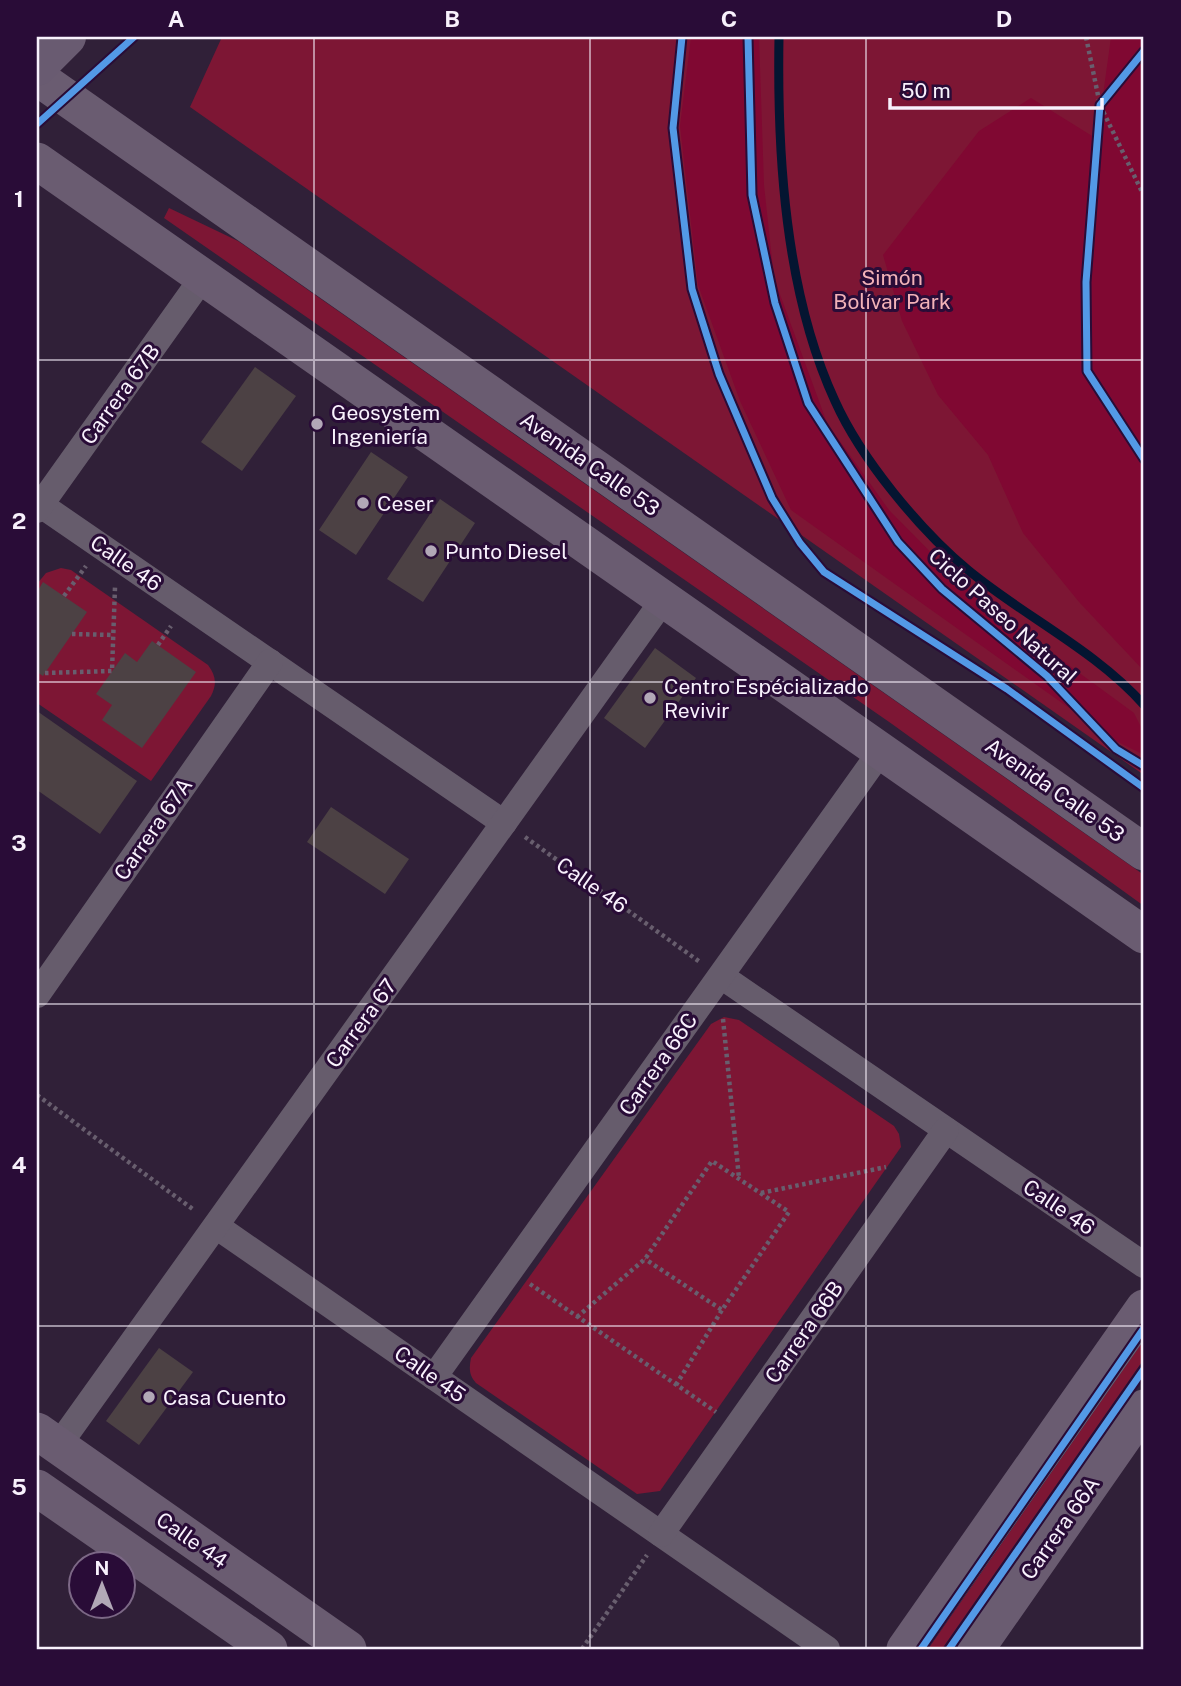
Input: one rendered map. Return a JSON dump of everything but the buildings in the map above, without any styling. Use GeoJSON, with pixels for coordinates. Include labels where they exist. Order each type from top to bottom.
{"type":"FeatureCollection","features":[{"type":"Feature","properties":{"kind":"main road"},"geometry":{"type":"LineString","coordinates":[[37,67],[67,37]]}},
{"type":"Feature","properties":{"kind":"main road","name":"Avenida Calle 53"},"geometry":{"type":"LineString","coordinates":[[37,77],[1144,852]]}},
{"type":"Feature","properties":{"kind":"main road"},"geometry":{"type":"LineString","coordinates":[[37,161],[1144,935]]}},
{"type":"Feature","properties":{"kind":"main road"},"geometry":{"type":"LineString","coordinates":[[905,1649],[1144,1308]]}},
{"type":"Feature","properties":{"kind":"main road","name":"Carrera 66A"},"geometry":{"type":"LineString","coordinates":[[976,1649],[1144,1408]]}},
{"type":"Feature","properties":{"kind":"main road","name":"Calle 44"},"geometry":{"type":"LineString","coordinates":[[47,1439],[348,1649]]}},
{"type":"Feature","properties":{"kind":"main road"},"geometry":{"type":"LineString","coordinates":[[37,1488],[269,1649]]}},
{"type":"Feature","properties":{"kind":"street","name":"Carrera 67B"},"geometry":{"type":"LineString","coordinates":[[39,507],[203,277]]}},
{"type":"Feature","properties":{"kind":"street","name":"Calle 46"},"geometry":{"type":"LineString","coordinates":[[39,507],[504,823]]}},
{"type":"Feature","properties":{"kind":"street","name":"Carrera 67"},"geometry":{"type":"LineString","coordinates":[[47,1439],[216,1226],[664,599]]}},
{"type":"Feature","properties":{"kind":"street","name":"Carrera 67A"},"geometry":{"type":"LineString","coordinates":[[37,995],[270,662]]}},
{"type":"Feature","properties":{"kind":"street","name":"Carrera 66C"},"geometry":{"type":"LineString","coordinates":[[434,1377],[881,751]]}},
{"type":"Feature","properties":{"kind":"street","name":"Calle 46"},"geometry":{"type":"LineString","coordinates":[[721,976],[1144,1265]]}},
{"type":"Feature","properties":{"kind":"street","name":"Carrera 66B"},"geometry":{"type":"LineString","coordinates":[[662,1534],[946,1130]]}},
{"type":"Feature","properties":{"kind":"street","name":"Calle 45"},"geometry":{"type":"LineString","coordinates":[[216,1226],[827,1649]]}},
{"type":"Feature","properties":{"kind":"path"},"geometry":{"type":"LineString","coordinates":[[1086,37],[1100,105],[1144,196]]}},
{"type":"Feature","properties":{"kind":"path"},"geometry":{"type":"LineString","coordinates":[[1099,118],[1100,105],[1109,94]]}},
{"type":"Feature","properties":{"kind":"path"},"geometry":{"type":"LineString","coordinates":[[64,596],[86,566]]}},
{"type":"Feature","properties":{"kind":"path"},"geometry":{"type":"LineString","coordinates":[[45,673],[112,671],[115,586]]}},
{"type":"Feature","properties":{"kind":"path"},"geometry":{"type":"LineString","coordinates":[[158,645],[171,626]]}},
{"type":"Feature","properties":{"kind":"path"},"geometry":{"type":"LineString","coordinates":[[72,634],[113,635]]}},
{"type":"Feature","properties":{"kind":"path"},"geometry":{"type":"LineString","coordinates":[[723,1012],[739,1179]]}},
{"type":"Feature","properties":{"kind":"path"},"geometry":{"type":"LineString","coordinates":[[37,1095],[216,1226]]}},
{"type":"Feature","properties":{"kind":"path"},"geometry":{"type":"LineString","coordinates":[[577,1317],[645,1259],[712,1161],[789,1212],[676,1385]]}},
{"type":"Feature","properties":{"kind":"path"},"geometry":{"type":"LineString","coordinates":[[760,1193],[895,1166]]}},
{"type":"Feature","properties":{"kind":"path"},"geometry":{"type":"LineString","coordinates":[[645,1259],[722,1311]]}},
{"type":"Feature","properties":{"kind":"path"},"geometry":{"type":"LineString","coordinates":[[523,1280],[718,1414]]}},
{"type":"Feature","properties":{"kind":"path"},"geometry":{"type":"LineString","coordinates":[[582,1649],[662,1534]]}},
{"type":"Feature","properties":{"kind":"green space","name":"Simón Bolívar Park"},"geometry":{"type":"Polygon","coordinates":[[[222,37],[1144,37],[1144,775],[190,107],[222,37]]]}},
{"type":"Feature","properties":{"kind":"green space"},"geometry":{"type":"Polygon","coordinates":[[[169,208],[238,241],[1144,875],[1144,906],[892,724],[164,218],[169,208]]]}},
{"type":"Feature","properties":{"kind":"green space"},"geometry":{"type":"Polygon","coordinates":[[[61,568],[71,570],[208,665],[213,673],[215,684],[211,696],[151,781],[37,703],[37,584],[46,573],[61,568]]]}},
{"type":"Feature","properties":{"kind":"green space"},"geometry":{"type":"Polygon","coordinates":[[[724,1017],[739,1020],[894,1126],[899,1134],[901,1147],[660,1491],[637,1494],[476,1383],[470,1372],[471,1358],[711,1024],[724,1017]]]}},
{"type":"Feature","properties":{"kind":"green space"},"geometry":{"type":"Polygon","coordinates":[[[1144,1340],[1144,1359],[942,1649],[928,1649],[1144,1340]]]}},
{"type":"Feature","properties":{"kind":"shaded area"},"geometry":{"type":"Polygon","coordinates":[[[691,37],[759,37],[764,185],[774,278],[827,423],[889,510],[973,595],[1134,713],[1144,733],[1144,755],[1114,740],[791,510],[740,401],[698,285],[680,126],[691,37]]]}},
{"type":"Feature","properties":{"kind":"shaded area"},"geometry":{"type":"Polygon","coordinates":[[[1111,37],[1144,37],[1144,671],[1079,602],[1023,533],[988,455],[938,395],[902,321],[883,255],[979,131],[1031,98],[1097,139],[1111,37]]]}},
{"type":"Feature","properties":{"kind":"waterway"},"geometry":{"type":"LineString","coordinates":[[779,37],[783,175],[795,269],[818,359],[846,423],[893,492],[950,554],[990,587],[1104,667],[1144,705]]}},
{"type":"Feature","properties":{"kind":"cycle path"},"geometry":{"type":"LineString","coordinates":[[37,124],[134,37]]}},
{"type":"Feature","properties":{"kind":"cycle path"},"geometry":{"type":"LineString","coordinates":[[682,37],[673,128],[692,289],[719,374],[772,498],[800,543],[824,572],[1007,689],[1144,788]]}},
{"type":"Feature","properties":{"kind":"cycle path","name":"Ciclo Paseo Natural"},"geometry":{"type":"LineString","coordinates":[[748,37],[752,195],[775,303],[808,403],[898,542],[942,589],[1047,676],[1116,749],[1144,766]]}},
{"type":"Feature","properties":{"kind":"cycle path"},"geometry":{"type":"LineString","coordinates":[[1144,51],[1100,105],[1086,282],[1087,371],[1144,459]]}},
{"type":"Feature","properties":{"kind":"cycle path"},"geometry":{"type":"LineString","coordinates":[[921,1649],[1144,1328]]}},
{"type":"Feature","properties":{"kind":"cycle path"},"geometry":{"type":"LineString","coordinates":[[949,1649],[1144,1369]]}},
{"type":"Feature","properties":{"kind":"place","name":"Geosystem Ingeniería"},"geometry":{"type":"Point","coordinates":[317,424]}},
{"type":"Feature","properties":{"kind":"place","name":"Ceser"},"geometry":{"type":"Point","coordinates":[363,503]}},
{"type":"Feature","properties":{"kind":"place","name":"Punto Diesel"},"geometry":{"type":"Point","coordinates":[431,551]}},
{"type":"Feature","properties":{"kind":"place","name":"Centro Espécializado Revivir"},"geometry":{"type":"Point","coordinates":[650,698]}},
{"type":"Feature","properties":{"kind":"place","name":"Casa Cuento"},"geometry":{"type":"Point","coordinates":[149,1397]}}]}
